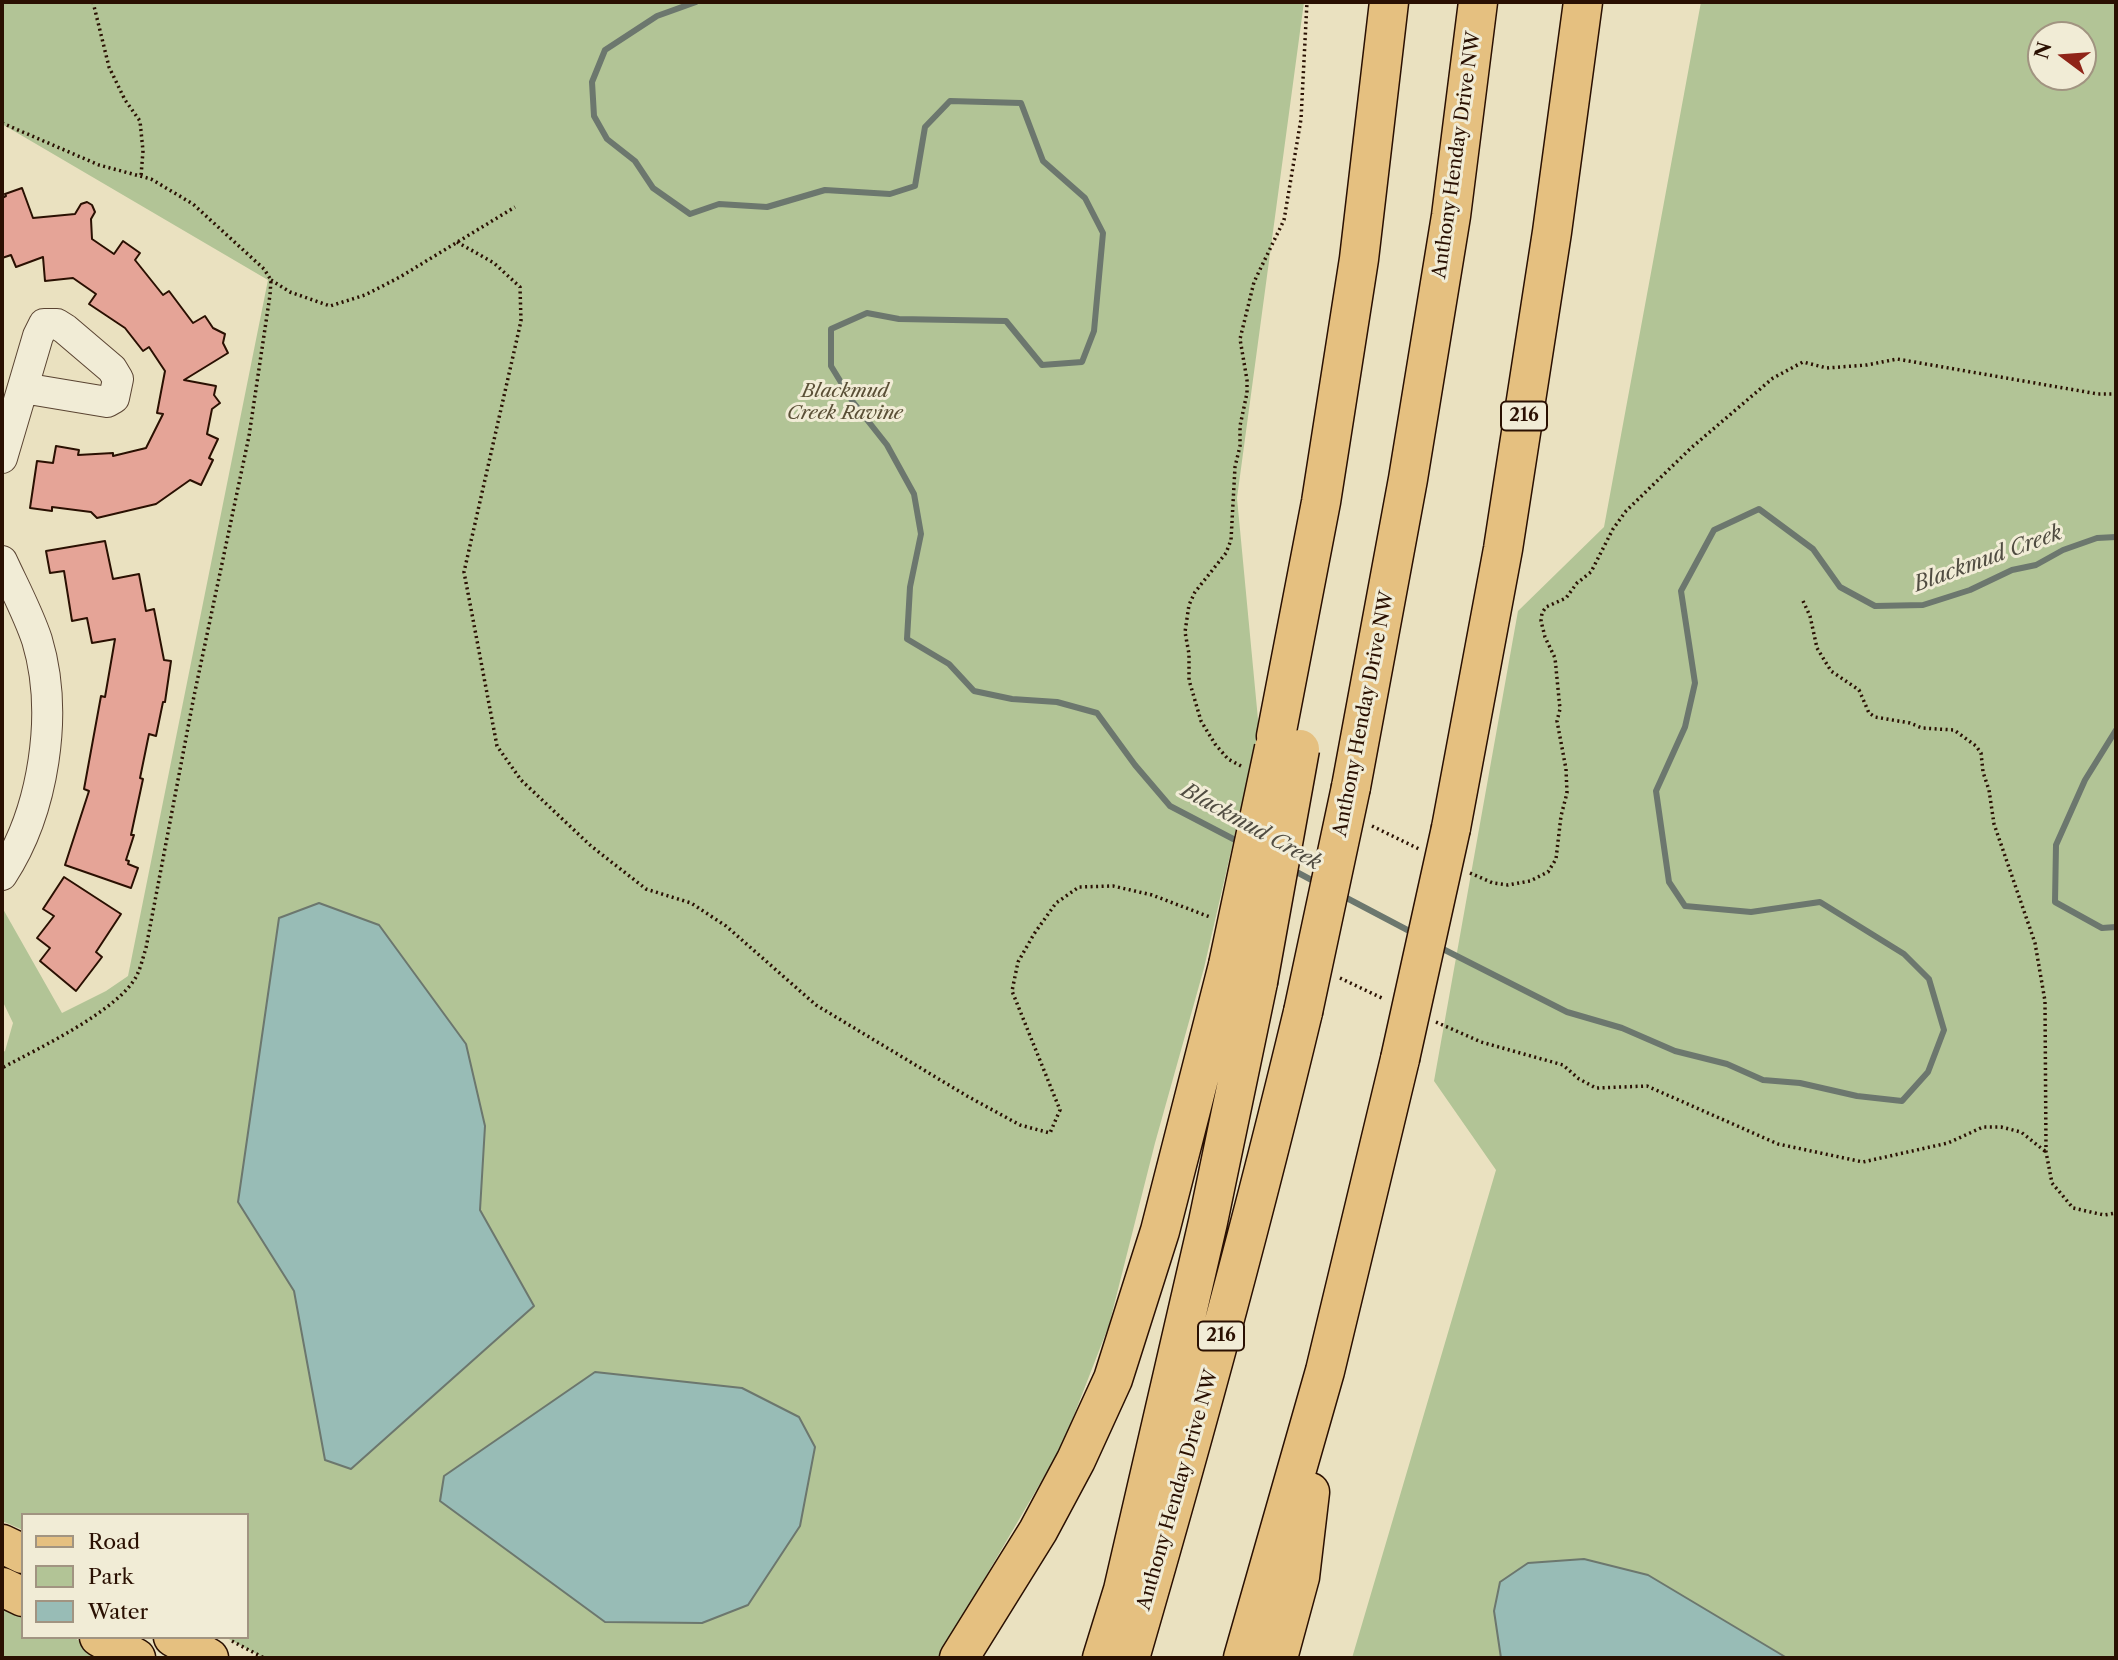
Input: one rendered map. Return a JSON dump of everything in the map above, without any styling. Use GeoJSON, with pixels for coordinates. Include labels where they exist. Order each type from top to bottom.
{"type":"FeatureCollection","features":[{"type":"Feature","properties":{"kind":"main road"},"geometry":{"type":"LineString","coordinates":[[1102,1658],[1122,1590],[1208,1222],[1243,974],[1288,742],[1321,502],[1359,259],[1389,2]]}},
{"type":"Feature","properties":{"kind":"main road","name":"Anthony Henday Drive NW"},"geometry":{"type":"LineString","coordinates":[[1130,1658],[1211,1375],[1270,1150],[1303,1012],[1351,787],[1408,479],[1445,255],[1478,2]]}},
{"type":"Feature","properties":{"kind":"main road","name":"216"},"geometry":{"type":"LineString","coordinates":[[1243,1658],[1325,1371],[1400,1059],[1451,828],[1505,535],[1552,232],[1583,2]]}},
{"type":"Feature","properties":{"kind":"main road"},"geometry":{"type":"LineString","coordinates":[[958,1658],[1038,1531],[1076,1460],[1113,1379],[1243,974]]}},
{"type":"Feature","properties":{"kind":"main road"},"geometry":{"type":"LineString","coordinates":[[1278,1658],[1300,1577],[1325,1371]]}},
{"type":"Feature","properties":{"kind":"main road"},"geometry":{"type":"LineString","coordinates":[[2,1544],[21,1553]]}},
{"type":"Feature","properties":{"kind":"main road"},"geometry":{"type":"LineString","coordinates":[[2,1587],[21,1596]]}},
{"type":"Feature","properties":{"kind":"main road"},"geometry":{"type":"LineString","coordinates":[[103,1639],[136,1658]]}},
{"type":"Feature","properties":{"kind":"main road"},"geometry":{"type":"LineString","coordinates":[[176,1639],[209,1658]]}},
{"type":"Feature","properties":{"kind":"street"},"geometry":{"type":"LineString","coordinates":[[2,458],[23,388]]}},
{"type":"Feature","properties":{"kind":"street"},"geometry":{"type":"LineString","coordinates":[[2,561],[38,643],[47,717],[46,742],[32,813],[23,837],[2,875]]}},
{"type":"Feature","properties":{"kind":"path"},"geometry":{"type":"LineString","coordinates":[[93,2],[109,67],[125,100],[140,121],[143,150],[141,176]]}},
{"type":"Feature","properties":{"kind":"path"},"geometry":{"type":"LineString","coordinates":[[2,122],[99,165],[151,179],[193,204],[264,269],[271,280],[290,292],[330,306],[365,295],[515,207]]}},
{"type":"Feature","properties":{"kind":"path"},"geometry":{"type":"LineString","coordinates":[[457,242],[494,263],[520,288],[521,321],[464,572],[497,747],[521,780],[591,846],[646,889],[691,903],[726,926],[816,1005],[1020,1125],[1050,1133],[1060,1110],[1012,991],[1018,962],[1056,903],[1079,887],[1113,886],[1152,895],[1220,921]]}},
{"type":"Feature","properties":{"kind":"path"},"geometry":{"type":"LineString","coordinates":[[2,1068],[43,1047],[112,1003],[137,977],[146,948],[194,696],[249,436],[271,280]]}},
{"type":"Feature","properties":{"kind":"path"},"geometry":{"type":"LineString","coordinates":[[1803,601],[1810,616],[1817,648],[1831,671],[1858,690],[1869,713],[1875,717],[1910,723],[1922,728],[1954,730],[1981,753],[1994,824],[2035,943],[2045,1001],[2046,1152],[2052,1182],[2073,1208],[2104,1215],[2116,1213]]}},
{"type":"Feature","properties":{"kind":"path"},"geometry":{"type":"LineString","coordinates":[[1339,978],[1387,1000]]}},
{"type":"Feature","properties":{"kind":"path"},"geometry":{"type":"LineString","coordinates":[[1434,1021],[1481,1042],[1563,1065],[1595,1088],[1647,1086],[1778,1144],[1863,1162],[1948,1143],[1983,1127],[2001,1127],[2021,1132],[2046,1152]]}},
{"type":"Feature","properties":{"kind":"path"},"geometry":{"type":"LineString","coordinates":[[229,1639],[264,1658]]}},
{"type":"Feature","properties":{"kind":"green space","name":"Blackmud Creek Ravine"},"geometry":{"type":"Polygon","coordinates":[[[2,2],[1304,2],[1237,498],[1259,730],[1204,968],[1155,1143],[1109,1325],[1062,1446],[938,1658],[264,1658],[229,1639],[248,1639],[248,1513],[21,1513],[21,1529],[2,1521],[2,1053],[5,1051],[13,1023],[2,1000],[2,911],[3,909],[62,1013],[106,991],[128,976],[268,280],[2,124],[2,2]]]}},
{"type":"Feature","properties":{"kind":"green space"},"geometry":{"type":"Polygon","coordinates":[[[1701,2],[2116,2],[2116,1658],[1352,1658],[1496,1170],[1434,1081],[1518,611],[1604,527],[1701,2]]]}},
{"type":"Feature","properties":{"kind":"green space"},"geometry":{"type":"Polygon","coordinates":[[[2,1602],[21,1610],[21,1639],[76,1639],[107,1658],[2,1658],[2,1602]]]}},
{"type":"Feature","properties":{"kind":"water"},"geometry":{"type":"Polygon","coordinates":[[[319,903],[379,925],[466,1044],[485,1126],[480,1210],[534,1306],[351,1469],[325,1460],[294,1291],[238,1202],[279,918],[319,903]]]}},
{"type":"Feature","properties":{"kind":"water"},"geometry":{"type":"Polygon","coordinates":[[[595,1372],[742,1388],[799,1417],[815,1447],[800,1526],[748,1605],[702,1623],[605,1622],[440,1501],[444,1476],[595,1372]]]}},
{"type":"Feature","properties":{"kind":"water"},"geometry":{"type":"Polygon","coordinates":[[[1584,1559],[1648,1575],[1787,1658],[1501,1658],[1494,1611],[1500,1582],[1528,1563],[1584,1559]]]}},
{"type":"Feature","properties":{"kind":"building"},"geometry":{"type":"Polygon","coordinates":[[[22,188],[33,218],[75,214],[81,204],[87,202],[92,205],[95,212],[91,219],[92,239],[114,254],[123,241],[140,253],[135,260],[163,295],[169,291],[193,323],[205,316],[213,328],[225,334],[223,343],[228,353],[184,380],[216,386],[214,395],[220,403],[212,409],[207,434],[218,439],[209,458],[213,460],[201,485],[190,480],[156,504],[97,518],[91,512],[52,507],[52,511],[30,508],[37,461],[53,463],[56,446],[79,450],[78,455],[113,453],[113,456],[146,448],[163,414],[157,413],[165,371],[149,347],[143,351],[125,328],[89,304],[96,294],[73,278],[45,281],[43,257],[16,267],[11,255],[2,258],[2,198],[5,194],[22,188]]]}},
{"type":"Feature","properties":{"kind":"building"},"geometry":{"type":"Polygon","coordinates":[[[105,541],[113,579],[139,574],[146,611],[154,609],[164,660],[171,661],[165,702],[156,736],[149,734],[140,778],[143,779],[131,835],[134,835],[126,860],[129,861],[128,864],[138,868],[131,888],[65,865],[89,791],[84,789],[101,696],[105,697],[115,639],[92,643],[87,618],[72,621],[64,571],[50,573],[46,551],[105,541]]]}},
{"type":"Feature","properties":{"kind":"building"},"geometry":{"type":"Polygon","coordinates":[[[64,877],[121,914],[96,952],[102,957],[76,991],[40,961],[50,948],[37,938],[54,916],[43,909],[64,877]]]}},
{"type":"Feature","properties":{"kind":"waterway","name":"Blackmud Creek"},"geometry":{"type":"LineString","coordinates":[[696,2],[657,16],[605,50],[592,82],[594,116],[607,139],[635,161],[653,188],[690,214],[719,204],[767,207],[825,190],[890,194],[915,186],[925,127],[950,101],[1021,103],[1043,161],[1085,198],[1103,233],[1094,331],[1082,362],[1042,365],[1006,321],[899,319],[867,313],[831,329],[831,366],[853,402],[887,445],[914,494],[921,534],[910,587],[907,639],[949,664],[974,691],[1012,699],[1057,702],[1097,713],[1135,765],[1170,806],[1241,843]]}},
{"type":"Feature","properties":{"kind":"waterway","name":"Blackmud Creek"},"geometry":{"type":"LineString","coordinates":[[1437,946],[1567,1012],[1622,1028],[1675,1051],[1727,1064],[1763,1080],[1800,1083],[1857,1096],[1902,1101],[1928,1072],[1944,1030],[1929,979],[1904,954],[1820,902],[1751,912],[1685,906],[1669,882],[1656,791],[1685,727],[1695,683],[1681,591],[1714,530],[1759,509],[1813,549],[1840,587],[1875,606],[1923,605],[1970,590],[2012,570],[2036,565],[2063,550],[2097,538],[2116,537]]}},
{"type":"Feature","properties":{"kind":"waterway","name":"Blackmud Creek"},"geometry":{"type":"LineString","coordinates":[[2116,730],[2085,780],[2056,845],[2055,902],[2102,928],[2116,927]]}},
{"type":"Feature","properties":{"kind":"waterway","name":"Blackmud Creek"},"geometry":{"type":"LineString","coordinates":[[1291,869],[1319,884]]}},
{"type":"Feature","properties":{"kind":"waterway","name":"Blackmud Creek"},"geometry":{"type":"LineString","coordinates":[[1341,895],[1415,934]]}}]}
